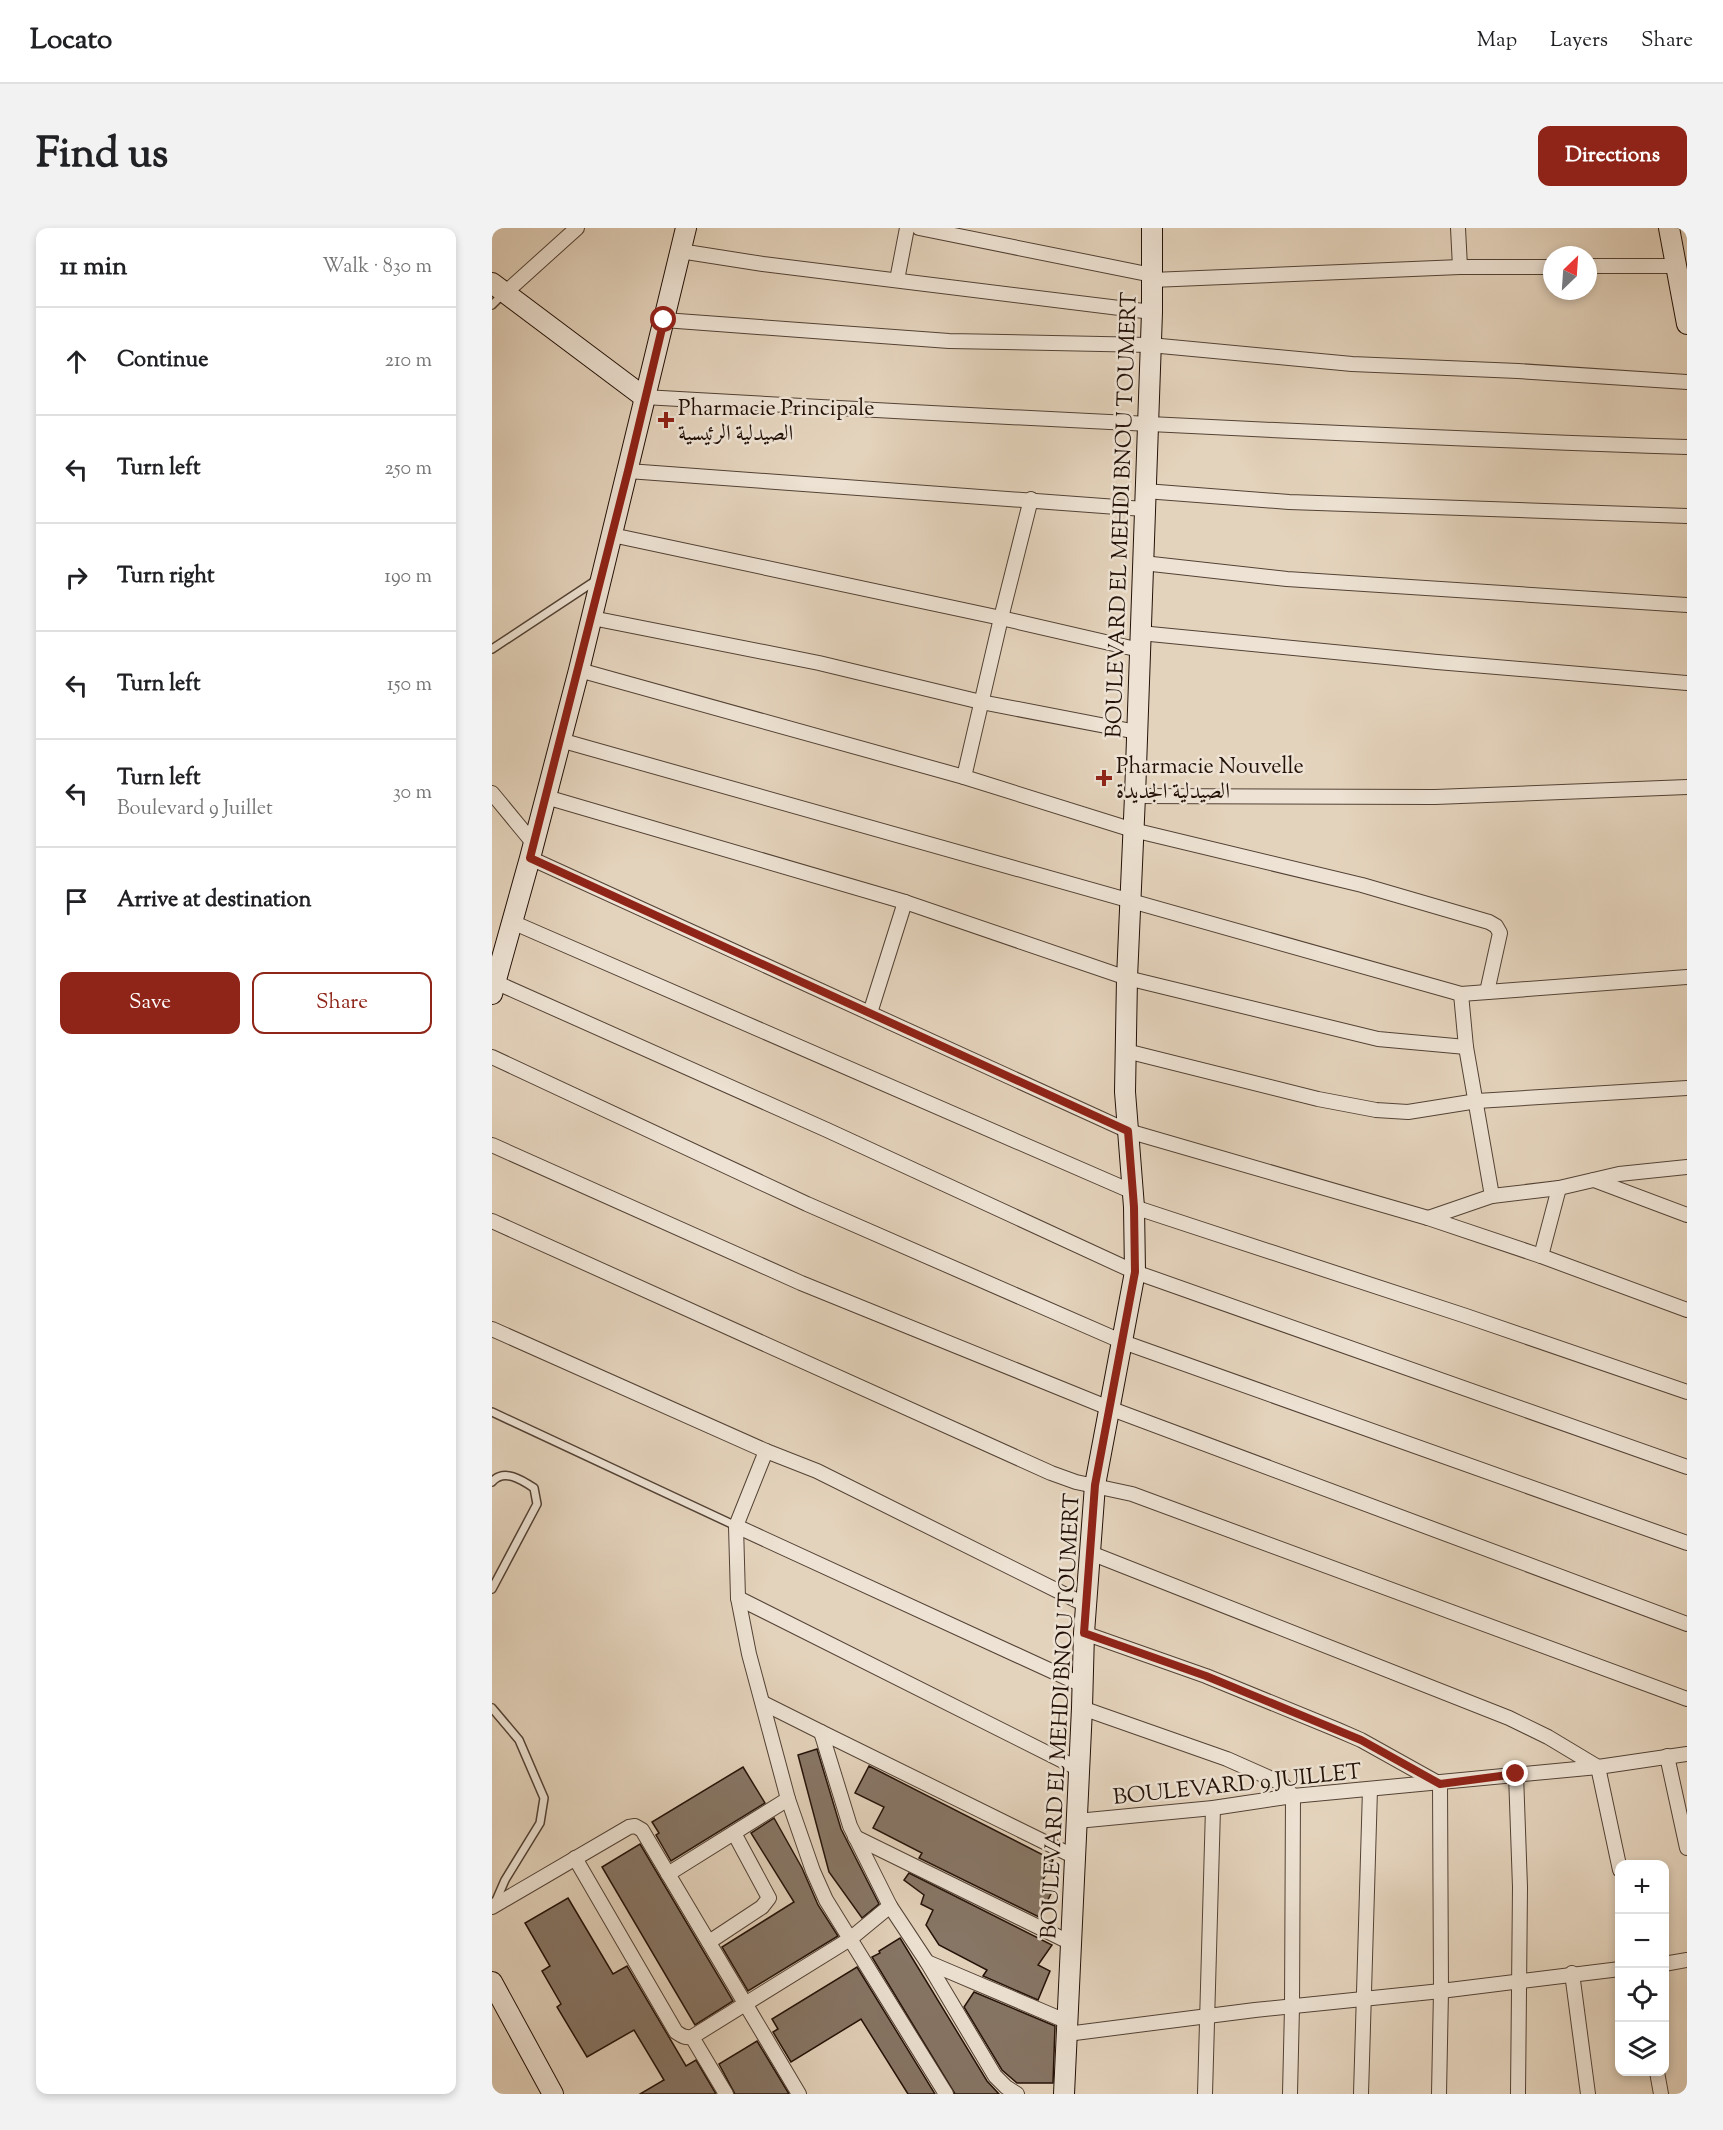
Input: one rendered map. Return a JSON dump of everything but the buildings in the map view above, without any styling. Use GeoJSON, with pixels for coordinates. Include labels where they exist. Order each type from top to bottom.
{"type":"FeatureCollection","features":[{"type":"Feature","properties":{"kind":"main road"},"geometry":{"type":"LineString","coordinates":[[494,988],[579,670],[686,228]]}},
{"type":"Feature","properties":{"kind":"main road","name":"BOULEVARD EL MEHDI BNOU TOUMERT"},"geometry":{"type":"LineString","coordinates":[[1064,2094],[1088,1552],[1095,1485],[1135,1272],[1134,1200],[1125,1092],[1126,978],[1135,796],[1152,312],[1152,228]]}},
{"type":"Feature","properties":{"kind":"main road"},"geometry":{"type":"LineString","coordinates":[[1669,228],[1679,259],[1687,324]]}},
{"type":"Feature","properties":{"kind":"main road"},"geometry":{"type":"LineString","coordinates":[[496,294],[644,397]]}},
{"type":"Feature","properties":{"kind":"main road"},"geometry":{"type":"LineString","coordinates":[[492,1982],[553,2094]]}},
{"type":"Feature","properties":{"kind":"street"},"geometry":{"type":"LineString","coordinates":[[496,294],[577,228]]}},
{"type":"Feature","properties":{"kind":"street"},"geometry":{"type":"LineString","coordinates":[[897,280],[907,228]]}},
{"type":"Feature","properties":{"kind":"street"},"geometry":{"type":"LineString","coordinates":[[919,228],[1152,278],[1460,267],[1543,267]]}},
{"type":"Feature","properties":{"kind":"street"},"geometry":{"type":"LineString","coordinates":[[1458,228],[1460,267]]}},
{"type":"Feature","properties":{"kind":"street"},"geometry":{"type":"LineString","coordinates":[[680,251],[763,264],[1152,312]]}},
{"type":"Feature","properties":{"kind":"street"},"geometry":{"type":"LineString","coordinates":[[1597,265],[1679,259]]}},
{"type":"Feature","properties":{"kind":"street"},"geometry":{"type":"LineString","coordinates":[[664,320],[949,341],[1150,345],[1352,364],[1518,371],[1687,382]]}},
{"type":"Feature","properties":{"kind":"street"},"geometry":{"type":"LineString","coordinates":[[644,397],[1147,424],[1687,447]]}},
{"type":"Feature","properties":{"kind":"street"},"geometry":{"type":"LineString","coordinates":[[628,471],[1031,499],[1289,502],[1687,516]]}},
{"type":"Feature","properties":{"kind":"street"},"geometry":{"type":"LineString","coordinates":[[964,777],[1031,499]]}},
{"type":"Feature","properties":{"kind":"street"},"geometry":{"type":"LineString","coordinates":[[612,535],[1001,618],[1140,641],[1687,683]]}},
{"type":"Feature","properties":{"kind":"street"},"geometry":{"type":"LineString","coordinates":[[1143,563],[1299,579],[1687,605]]}},
{"type":"Feature","properties":{"kind":"street"},"geometry":{"type":"LineString","coordinates":[[592,618],[819,663],[981,702],[1137,732]]}},
{"type":"Feature","properties":{"kind":"street"},"geometry":{"type":"LineString","coordinates":[[579,670],[964,777],[1133,830],[1362,885],[1489,922],[1496,926],[1500,933],[1487,992]]}},
{"type":"Feature","properties":{"kind":"street"},"geometry":{"type":"LineString","coordinates":[[560,740],[1461,994],[1687,977]]}},
{"type":"Feature","properties":{"kind":"street"},"geometry":{"type":"LineString","coordinates":[[1135,796],[1435,797],[1687,787]]}},
{"type":"Feature","properties":{"kind":"street"},"geometry":{"type":"LineString","coordinates":[[492,793],[532,851],[870,1013],[1128,1131],[1428,1218],[1541,1256],[1687,1310]]}},
{"type":"Feature","properties":{"kind":"street"},"geometry":{"type":"LineString","coordinates":[[546,797],[905,902],[1126,978],[1378,1039],[1466,1047]]}},
{"type":"Feature","properties":{"kind":"street"},"geometry":{"type":"LineString","coordinates":[[870,1013],[905,902]]}},
{"type":"Feature","properties":{"kind":"street"},"geometry":{"type":"LineString","coordinates":[[512,922],[1134,1200],[1687,1392]]}},
{"type":"Feature","properties":{"kind":"street"},"geometry":{"type":"LineString","coordinates":[[494,988],[827,1130],[1135,1272],[1687,1467]]}},
{"type":"Feature","properties":{"kind":"street"},"geometry":{"type":"LineString","coordinates":[[1461,994],[1466,1047],[1492,1196]]}},
{"type":"Feature","properties":{"kind":"street"},"geometry":{"type":"LineString","coordinates":[[1126,1051],[1318,1099],[1376,1110],[1407,1112],[1477,1101],[1687,1088]]}},
{"type":"Feature","properties":{"kind":"street"},"geometry":{"type":"LineString","coordinates":[[492,1058],[807,1204],[1123,1342],[1687,1543]]}},
{"type":"Feature","properties":{"kind":"street"},"geometry":{"type":"LineString","coordinates":[[492,1145],[801,1282],[1109,1408],[1687,1624]]}},
{"type":"Feature","properties":{"kind":"street"},"geometry":{"type":"LineString","coordinates":[[1428,1218],[1492,1196],[1558,1188],[1619,1174],[1687,1167]]}},
{"type":"Feature","properties":{"kind":"street"},"geometry":{"type":"LineString","coordinates":[[1594,1180],[1687,1215]]}},
{"type":"Feature","properties":{"kind":"street"},"geometry":{"type":"LineString","coordinates":[[1541,1256],[1558,1188]]}},
{"type":"Feature","properties":{"kind":"street"},"geometry":{"type":"LineString","coordinates":[[492,1221],[1025,1462],[1076,1482],[1132,1494],[1687,1699]]}},
{"type":"Feature","properties":{"kind":"street"},"geometry":{"type":"LineString","coordinates":[[492,1329],[766,1451],[817,1471],[1086,1605]]}},
{"type":"Feature","properties":{"kind":"street"},"geometry":{"type":"LineString","coordinates":[[766,1451],[736,1526],[738,1598],[749,1654],[788,1799],[813,1871],[826,1900],[946,2094]]}},
{"type":"Feature","properties":{"kind":"street"},"geometry":{"type":"LineString","coordinates":[[736,1526],[1082,1685]]}},
{"type":"Feature","properties":{"kind":"street"},"geometry":{"type":"LineString","coordinates":[[1088,1552],[1316,1640],[1528,1726],[1598,1767],[1618,1860]]}},
{"type":"Feature","properties":{"kind":"street"},"geometry":{"type":"LineString","coordinates":[[738,1598],[1079,1769]]}},
{"type":"Feature","properties":{"kind":"street"},"geometry":{"type":"LineString","coordinates":[[1084,1633],[1206,1676],[1361,1740],[1440,1784],[1441,1991],[1438,2094]]}},
{"type":"Feature","properties":{"kind":"street"},"geometry":{"type":"LineString","coordinates":[[763,1703],[1075,1857]]}},
{"type":"Feature","properties":{"kind":"street"},"geometry":{"type":"LineString","coordinates":[[1082,1708],[1227,1759],[1281,1783],[1293,1796],[1290,2094]]}},
{"type":"Feature","properties":{"kind":"street"},"geometry":{"type":"LineString","coordinates":[[821,1732],[855,1838],[890,1906],[927,1962],[995,2076],[1017,2094]]}},
{"type":"Feature","properties":{"kind":"street","name":"BOULEVARD 9 JUILLET"},"geometry":{"type":"LineString","coordinates":[[1077,1821],[1213,1808],[1293,1796],[1440,1784],[1516,1774],[1598,1767],[1687,1754]]}},
{"type":"Feature","properties":{"kind":"street"},"geometry":{"type":"LineString","coordinates":[[1667,1756],[1687,1848]]}},
{"type":"Feature","properties":{"kind":"street"},"geometry":{"type":"LineString","coordinates":[[1516,1774],[1520,1887],[1518,2094]]}},
{"type":"Feature","properties":{"kind":"street"},"geometry":{"type":"LineString","coordinates":[[1361,2094],[1370,1789]]}},
{"type":"Feature","properties":{"kind":"street"},"geometry":{"type":"LineString","coordinates":[[668,1874],[788,1799]]}},
{"type":"Feature","properties":{"kind":"street"},"geometry":{"type":"LineString","coordinates":[[1205,2094],[1213,1808]]}},
{"type":"Feature","properties":{"kind":"street"},"geometry":{"type":"LineString","coordinates":[[492,1907],[628,1827],[635,1826],[642,1830],[799,2094]]}},
{"type":"Feature","properties":{"kind":"street"},"geometry":{"type":"LineString","coordinates":[[709,1942],[762,1907],[769,1898],[734,1833]]}},
{"type":"Feature","properties":{"kind":"street"},"geometry":{"type":"LineString","coordinates":[[855,1838],[1071,1942]]}},
{"type":"Feature","properties":{"kind":"street"},"geometry":{"type":"LineString","coordinates":[[576,1857],[676,2032],[686,2038],[692,2037],[850,1939],[890,1906]]}},
{"type":"Feature","properties":{"kind":"street"},"geometry":{"type":"LineString","coordinates":[[1669,1963],[1687,1960]]}},
{"type":"Feature","properties":{"kind":"street"},"geometry":{"type":"LineString","coordinates":[[927,1962],[1067,2028],[1208,2016],[1615,1969]]}},
{"type":"Feature","properties":{"kind":"street"},"geometry":{"type":"LineString","coordinates":[[1572,1973],[1588,2094]]}},
{"type":"Feature","properties":{"kind":"street"},"geometry":{"type":"LineString","coordinates":[[692,2037],[726,2094]]}},
{"type":"Feature","properties":{"kind":"street"},"geometry":{"type":"LineString","coordinates":[[1659,2076],[1661,2094]]}},
{"type":"Feature","properties":{"kind":"lane"},"geometry":{"type":"LineString","coordinates":[[492,649],[602,577]]}},
{"type":"Feature","properties":{"kind":"lane"},"geometry":{"type":"LineString","coordinates":[[492,1412],[736,1526]]}},
{"type":"Feature","properties":{"kind":"lane"},"geometry":{"type":"LineString","coordinates":[[492,1482],[504,1474],[523,1480],[534,1488],[537,1504],[492,1589]]}},
{"type":"Feature","properties":{"kind":"lane"},"geometry":{"type":"LineString","coordinates":[[492,1708],[519,1740],[544,1798],[540,1823],[505,1880],[492,1907]]}},
{"type":"Feature","properties":{"kind":"place","name":"Pharmacie Principale الصيدلية الرئيسية"},"geometry":{"type":"Point","coordinates":[666,420]}},
{"type":"Feature","properties":{"kind":"place","name":"Pharmacie Nouvelle الصيدلية الجديدة"},"geometry":{"type":"Point","coordinates":[1104,778]}},
{"type":"Feature","properties":{"kind":"route"},"geometry":{"type":"LineString","coordinates":[[664,320],[579,670],[530,858],[1128,1131],[1134,1207],[1135,1272],[1095,1485],[1088,1552],[1084,1633],[1206,1676],[1361,1740],[1440,1784],[1516,1774]]}}]}
